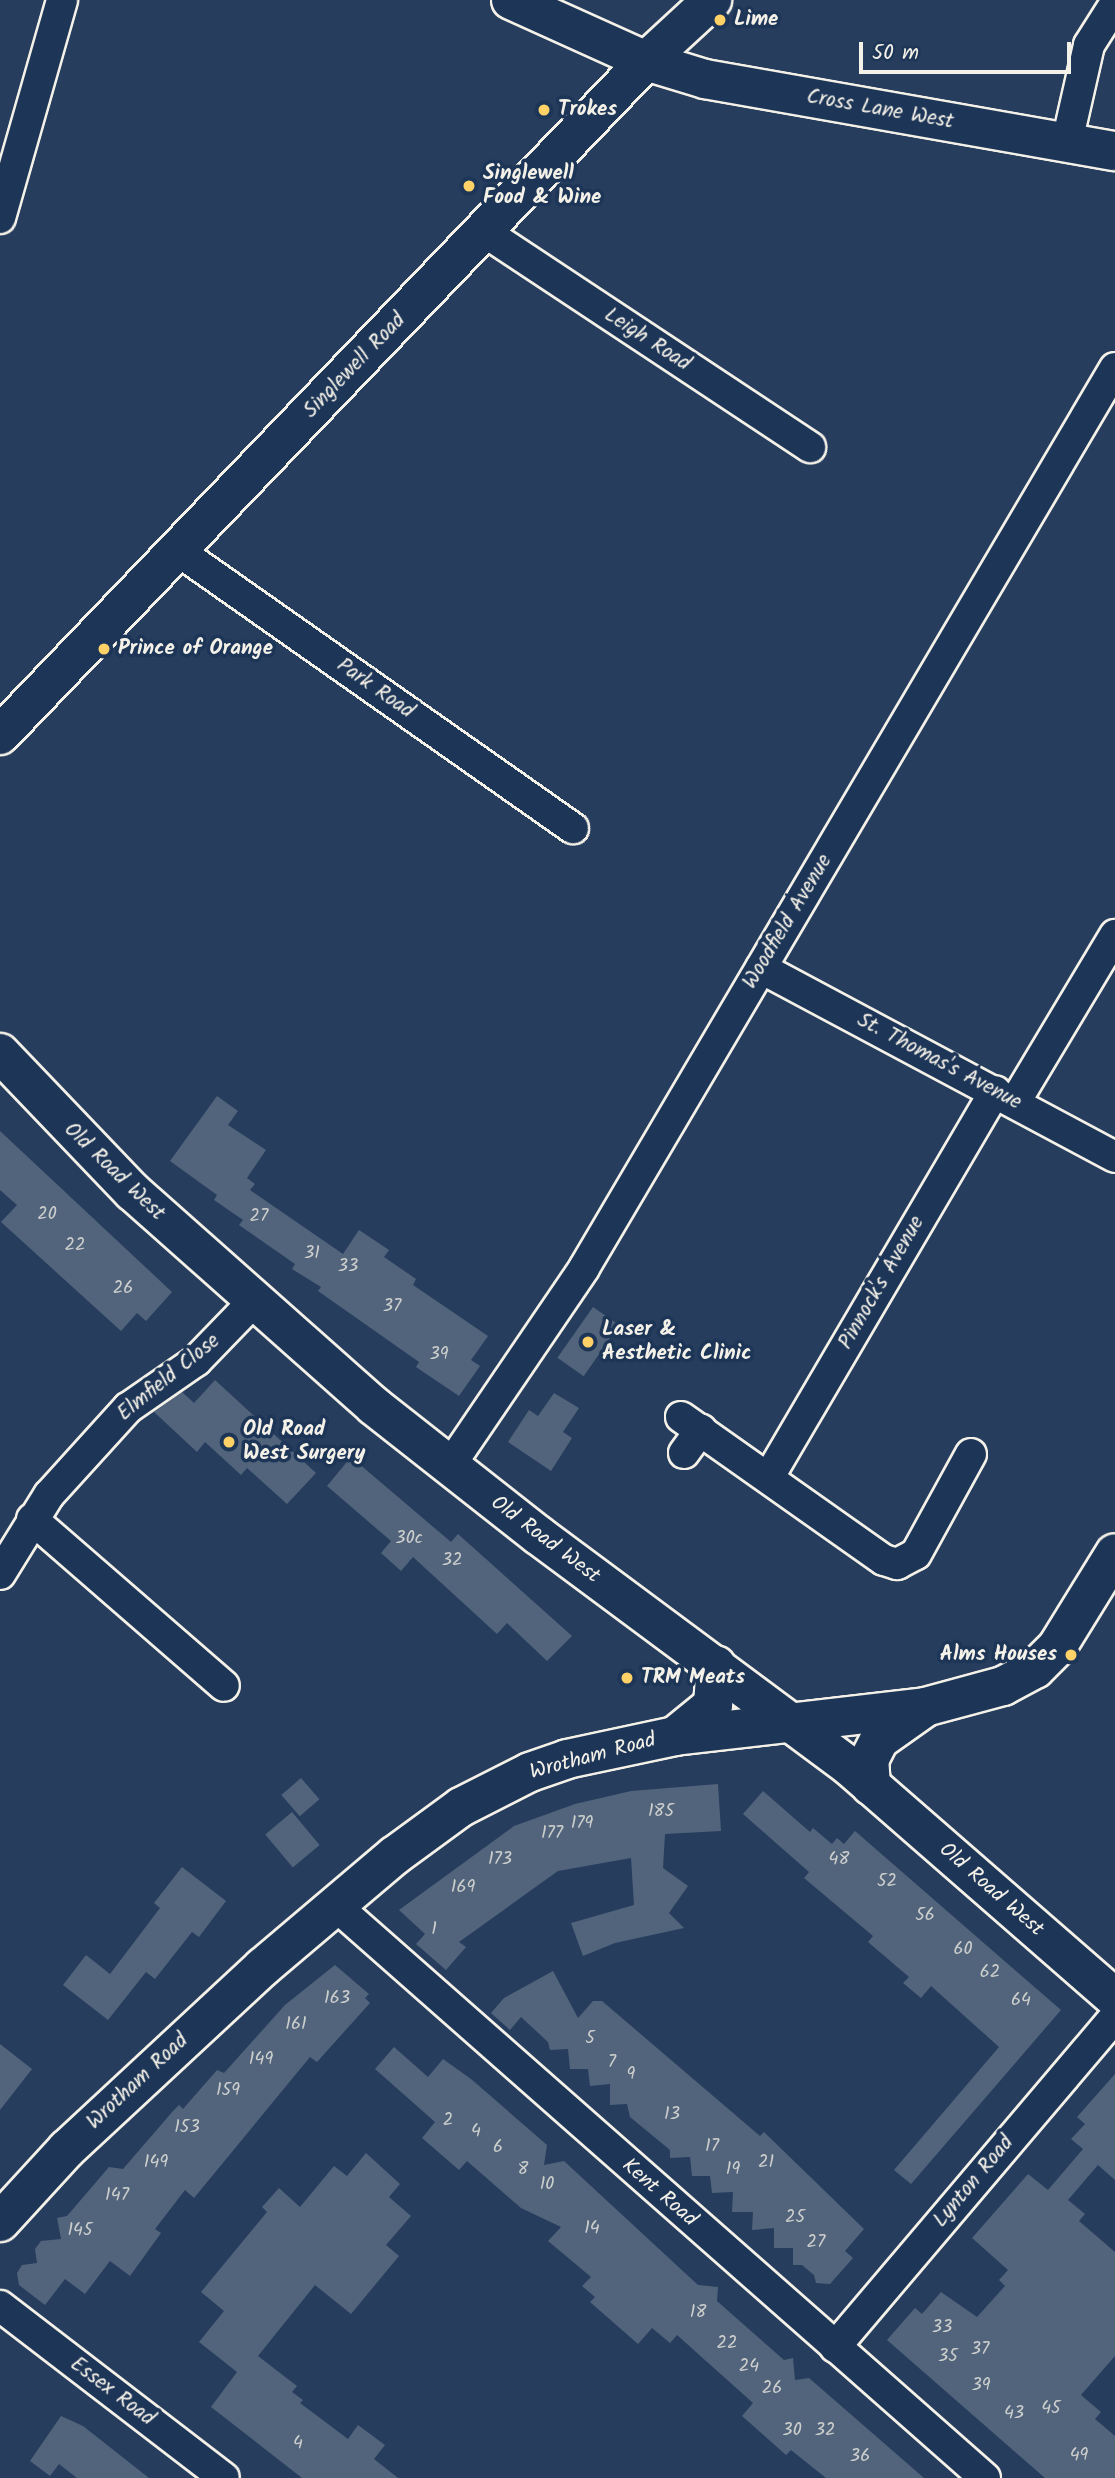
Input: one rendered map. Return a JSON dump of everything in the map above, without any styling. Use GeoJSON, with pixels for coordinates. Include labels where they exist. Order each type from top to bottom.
{"type":"FeatureCollection","features":[{"type":"Feature","properties":{"kind":"main road","name":"Cross Lane West"},"geometry":{"type":"LineString","coordinates":[[512,0],[646,61],[705,79],[1115,151]]}},
{"type":"Feature","properties":{"kind":"main road","name":"Singlewell Road"},"geometry":{"type":"LineString","coordinates":[[0,735],[485,233],[646,61],[712,0]]}},
{"type":"Feature","properties":{"kind":"main road","name":"Old Road West"},"geometry":{"type":"LineString","coordinates":[[0,1054],[133,1192],[253,1302],[449,1467],[791,1721],[872,1786],[1115,1998]]}},
{"type":"Feature","properties":{"kind":"main road","name":"Wrotham Road"},"geometry":{"type":"LineString","coordinates":[[0,2222],[127,2092],[336,1906],[437,1823],[492,1789],[567,1759],[676,1736],[925,1707],[1003,1686],[1042,1664],[1065,1638],[1115,1553]]}},
{"type":"Feature","properties":{"kind":"main road"},"geometry":{"type":"LineString","coordinates":[[676,1736],[713,1705],[716,1665]]}},
{"type":"Feature","properties":{"kind":"main road"},"geometry":{"type":"LineString","coordinates":[[872,1786],[869,1760],[878,1740],[925,1707]]}},
{"type":"Feature","properties":{"kind":"street"},"geometry":{"type":"LineString","coordinates":[[0,218],[62,0]]}},
{"type":"Feature","properties":{"kind":"street"},"geometry":{"type":"LineString","coordinates":[[1068,142],[1085,57],[1115,4]]}},
{"type":"Feature","properties":{"kind":"street","name":"Leigh Road"},"geometry":{"type":"LineString","coordinates":[[485,233],[810,447]]}},
{"type":"Feature","properties":{"kind":"street","name":"Woodfield Avenue"},"geometry":{"type":"LineString","coordinates":[[449,1467],[584,1268],[1115,368]]}},
{"type":"Feature","properties":{"kind":"street","name":"Park Road"},"geometry":{"type":"LineString","coordinates":[[177,550],[573,828]]}},
{"type":"Feature","properties":{"kind":"street","name":"Pinnock's Avenue"},"geometry":{"type":"LineString","coordinates":[[769,1475],[1005,1096],[1115,935]]}},
{"type":"Feature","properties":{"kind":"street","name":"St. Thomas's Avenue"},"geometry":{"type":"LineString","coordinates":[[761,968],[1115,1157]]}},
{"type":"Feature","properties":{"kind":"street","name":"Elmfield Close"},"geometry":{"type":"LineString","coordinates":[[0,1574],[48,1495],[128,1408],[196,1361],[253,1302]]}},
{"type":"Feature","properties":{"kind":"street"},"geometry":{"type":"LineString","coordinates":[[689,1433],[769,1475],[884,1560],[897,1564],[908,1562],[916,1554],[971,1454]]}},
{"type":"Feature","properties":{"kind":"street"},"geometry":{"type":"LineString","coordinates":[[32,1519],[224,1686]]}},
{"type":"Feature","properties":{"kind":"street","name":"Kent Road"},"geometry":{"type":"LineString","coordinates":[[336,1906],[985,2478]]}},
{"type":"Feature","properties":{"kind":"street","name":"Lynton Road"},"geometry":{"type":"LineString","coordinates":[[835,2347],[1115,2017]]}},
{"type":"Feature","properties":{"kind":"street","name":"Essex Road"},"geometry":{"type":"LineString","coordinates":[[0,2306],[224,2478]]}},
{"type":"Feature","properties":{"kind":"building"},"geometry":{"type":"Polygon","coordinates":[[[217,1096],[238,1111],[228,1125],[266,1150],[247,1178],[255,1184],[250,1190],[343,1254],[359,1230],[389,1250],[384,1257],[416,1279],[413,1285],[488,1336],[471,1360],[480,1366],[459,1396],[416,1367],[419,1362],[318,1291],[321,1287],[292,1269],[295,1264],[239,1225],[243,1220],[214,1200],[217,1195],[170,1161],[217,1096]]]}},
{"type":"Feature","properties":{"kind":"building"},"geometry":{"type":"Polygon","coordinates":[[[0,1131],[172,1292],[146,1321],[137,1313],[121,1331],[1,1222],[17,1205],[0,1190],[0,1131]]]}},
{"type":"Feature","properties":{"kind":"building","name":"Laser & Aesthetic Clinic"},"geometry":{"type":"Polygon","coordinates":[[[593,1307],[619,1325],[584,1376],[557,1358],[593,1307]]]}},
{"type":"Feature","properties":{"kind":"building","name":"Old Road West Surgery"},"geometry":{"type":"Polygon","coordinates":[[[215,1380],[316,1473],[287,1504],[247,1468],[241,1475],[205,1442],[197,1452],[154,1412],[182,1392],[194,1403],[215,1380]]]}},
{"type":"Feature","properties":{"kind":"building"},"geometry":{"type":"Polygon","coordinates":[[[554,1393],[579,1408],[563,1432],[572,1438],[551,1471],[508,1442],[529,1410],[538,1416],[554,1393]]]}},
{"type":"Feature","properties":{"kind":"building"},"geometry":{"type":"Polygon","coordinates":[[[351,1457],[451,1542],[458,1534],[572,1636],[547,1661],[507,1623],[497,1634],[413,1557],[401,1571],[381,1553],[391,1541],[327,1486],[351,1457]]]}},
{"type":"Feature","properties":{"kind":"building"},"geometry":{"type":"Polygon","coordinates":[[[301,1778],[319,1799],[300,1816],[281,1795],[301,1778]]]}},
{"type":"Feature","properties":{"kind":"building"},"geometry":{"type":"Polygon","coordinates":[[[718,1784],[721,1831],[665,1834],[663,1868],[688,1886],[669,1913],[684,1928],[615,1943],[583,1956],[571,1923],[634,1905],[631,1858],[558,1871],[459,1942],[466,1947],[446,1970],[416,1944],[425,1934],[399,1910],[514,1826],[575,1804],[631,1791],[718,1784]]]}},
{"type":"Feature","properties":{"kind":"building"},"geometry":{"type":"Polygon","coordinates":[[[763,1791],[810,1832],[813,1828],[832,1844],[837,1838],[844,1844],[855,1831],[1061,2010],[911,2184],[894,2170],[999,2047],[931,1986],[921,1998],[903,1983],[909,1977],[868,1942],[873,1936],[804,1878],[809,1872],[743,1814],[763,1791]]]}},
{"type":"Feature","properties":{"kind":"building"},"geometry":{"type":"Polygon","coordinates":[[[292,1812],[320,1845],[293,1867],[265,1834],[292,1812]]]}},
{"type":"Feature","properties":{"kind":"building"},"geometry":{"type":"Polygon","coordinates":[[[182,1867],[226,1901],[199,1937],[192,1932],[155,1979],[146,1972],[108,2020],[63,1985],[86,1955],[110,1974],[160,1908],[154,1903],[182,1867]]]}},
{"type":"Feature","properties":{"kind":"building"},"geometry":{"type":"Polygon","coordinates":[[[335,1965],[369,1994],[365,1998],[370,2003],[317,2062],[310,2057],[194,2198],[185,2190],[155,2229],[161,2233],[130,2276],[110,2261],[85,2294],[65,2279],[45,2305],[19,2285],[17,2273],[22,2265],[37,2263],[35,2249],[41,2241],[61,2239],[57,2218],[67,2216],[109,2167],[123,2169],[179,2105],[183,2109],[217,2070],[224,2073],[285,2005],[335,1965]]]}},
{"type":"Feature","properties":{"kind":"building"},"geometry":{"type":"Polygon","coordinates":[[[553,1971],[578,2018],[593,2001],[602,2001],[760,2136],[764,2132],[864,2229],[845,2251],[853,2258],[830,2284],[816,2283],[814,2275],[802,2265],[793,2265],[793,2248],[774,2248],[774,2228],[752,2230],[753,2212],[732,2212],[733,2192],[712,2193],[710,2176],[692,2176],[690,2157],[670,2158],[670,2150],[630,2117],[627,2104],[610,2105],[610,2084],[590,2086],[588,2069],[570,2069],[568,2049],[550,2050],[548,2042],[521,2017],[510,2030],[491,2013],[504,1998],[553,1971]]]}},
{"type":"Feature","properties":{"kind":"building"},"geometry":{"type":"Polygon","coordinates":[[[0,2044],[32,2069],[0,2110],[0,2044]]]}},
{"type":"Feature","properties":{"kind":"building"},"geometry":{"type":"Polygon","coordinates":[[[394,2047],[428,2077],[443,2059],[471,2079],[547,2145],[544,2165],[564,2161],[698,2285],[718,2287],[717,2301],[784,2360],[793,2358],[795,2380],[809,2378],[924,2478],[826,2478],[791,2450],[786,2455],[742,2416],[753,2403],[677,2335],[670,2343],[652,2328],[638,2344],[590,2302],[595,2297],[582,2286],[591,2277],[548,2241],[561,2227],[521,2208],[467,2161],[459,2170],[422,2138],[435,2122],[375,2069],[394,2047]]]}},
{"type":"Feature","properties":{"kind":"building"},"geometry":{"type":"Polygon","coordinates":[[[1115,2074],[1115,2180],[1098,2165],[1068,2200],[1085,2214],[1079,2221],[1115,2252],[1115,2356],[1081,2395],[1101,2412],[1095,2419],[1115,2436],[1115,2478],[1045,2478],[887,2340],[915,2308],[922,2314],[941,2292],[977,2317],[1005,2286],[999,2280],[1008,2270],[972,2238],[1028,2174],[1048,2190],[1083,2149],[1071,2139],[1085,2124],[1077,2117],[1115,2074]]]}},
{"type":"Feature","properties":{"kind":"building"},"geometry":{"type":"Polygon","coordinates":[[[366,2153],[400,2184],[389,2197],[411,2216],[386,2245],[399,2256],[351,2314],[315,2285],[258,2356],[297,2386],[292,2392],[303,2400],[300,2403],[348,2439],[358,2425],[385,2445],[374,2459],[398,2478],[302,2478],[211,2407],[237,2372],[199,2342],[224,2311],[201,2292],[267,2212],[262,2207],[279,2188],[300,2207],[334,2166],[347,2176],[366,2153]]]}},
{"type":"Feature","properties":{"kind":"building"},"geometry":{"type":"Polygon","coordinates":[[[61,2416],[83,2426],[149,2478],[77,2478],[59,2464],[50,2476],[30,2461],[61,2416]]]}},
{"type":"Feature","properties":{"kind":"place","name":"Lime"},"geometry":{"type":"Point","coordinates":[720,20]}},
{"type":"Feature","properties":{"kind":"place","name":"Trokes"},"geometry":{"type":"Point","coordinates":[544,110]}},
{"type":"Feature","properties":{"kind":"place","name":"Singlewell Food & Wine"},"geometry":{"type":"Point","coordinates":[469,186]}},
{"type":"Feature","properties":{"kind":"place","name":"Prince of Orange"},"geometry":{"type":"Point","coordinates":[104,649]}},
{"type":"Feature","properties":{"kind":"place","name":"Laser & Aesthetic Clinic"},"geometry":{"type":"Point","coordinates":[588,1342]}},
{"type":"Feature","properties":{"kind":"place","name":"Old Road West Surgery"},"geometry":{"type":"Point","coordinates":[229,1442]}},
{"type":"Feature","properties":{"kind":"place","name":"Alms Houses"},"geometry":{"type":"Point","coordinates":[1071,1655]}},
{"type":"Feature","properties":{"kind":"place","name":"TRM Meats"},"geometry":{"type":"Point","coordinates":[627,1678]}}]}
